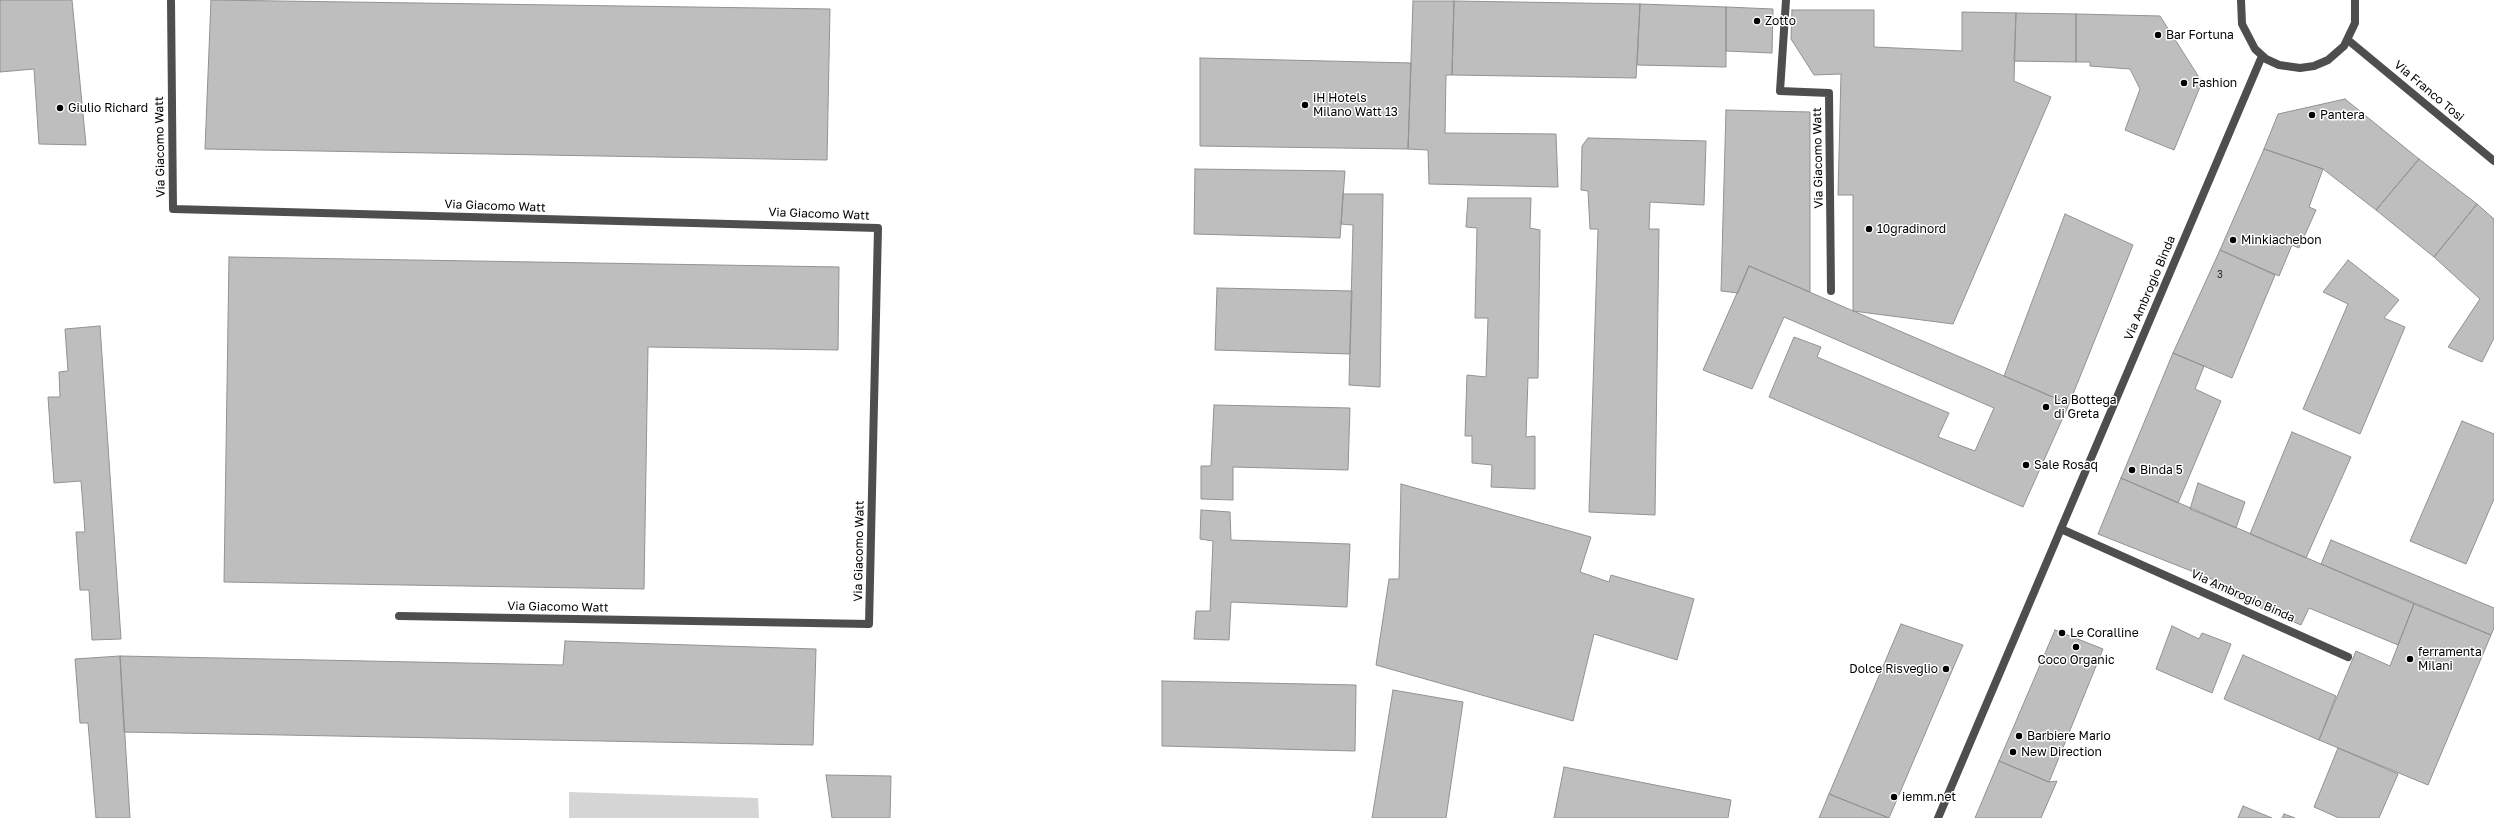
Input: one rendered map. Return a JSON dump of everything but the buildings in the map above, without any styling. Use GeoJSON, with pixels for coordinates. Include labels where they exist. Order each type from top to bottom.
{"type":"FeatureCollection","features":[{"type":"Feature","properties":{"kind":"street","name":"Via Giacomo Watt"},"geometry":{"type":"LineString","coordinates":[[171,0],[173,209],[878,228],[869,624],[399,616]]}},
{"type":"Feature","properties":{"kind":"street","name":"Via Giacomo Watt"},"geometry":{"type":"LineString","coordinates":[[1786,0],[1780,91],[1829,93],[1831,291]]}},
{"type":"Feature","properties":{"kind":"street"},"geometry":{"type":"LineString","coordinates":[[2240,0],[2240,17],[2250,44],[2262,56],[2286,67],[2314,66],[2334,56],[2348,40],[2355,23],[2355,0]]}},
{"type":"Feature","properties":{"kind":"street","name":"Via Franco Tosi"},"geometry":{"type":"LineString","coordinates":[[2348,40],[2494,161]]}},
{"type":"Feature","properties":{"kind":"street","name":"Via Ambrogio Binda"},"geometry":{"type":"LineString","coordinates":[[1938,818],[2262,56]]}},
{"type":"Feature","properties":{"kind":"street","name":"Via Ambrogio Binda"},"geometry":{"type":"LineString","coordinates":[[2061,529],[2348,657]]}},
{"type":"Feature","properties":{"kind":"shaded area"},"geometry":{"type":"Polygon","coordinates":[[[569,792],[758,798],[759,818],[569,818],[569,792]]]}},
{"type":"Feature","properties":{"kind":"place","name":"Zotto"},"geometry":{"type":"Point","coordinates":[1757,21]}},
{"type":"Feature","properties":{"kind":"place","name":"Bar Fortuna"},"geometry":{"type":"Point","coordinates":[2158,35]}},
{"type":"Feature","properties":{"kind":"place","name":"Fashion"},"geometry":{"type":"Point","coordinates":[2184,83]}},
{"type":"Feature","properties":{"kind":"place","name":"iH Hotels Milano Watt 13"},"geometry":{"type":"Point","coordinates":[1305,105]}},
{"type":"Feature","properties":{"kind":"place","name":"Giulio Richard"},"geometry":{"type":"Point","coordinates":[60,108]}},
{"type":"Feature","properties":{"kind":"place","name":"Pantera"},"geometry":{"type":"Point","coordinates":[2312,115]}},
{"type":"Feature","properties":{"kind":"place","name":"10gradinord"},"geometry":{"type":"Point","coordinates":[1869,229]}},
{"type":"Feature","properties":{"kind":"place","name":"Minkiachebon"},"geometry":{"type":"Point","coordinates":[2233,240]}},
{"type":"Feature","properties":{"kind":"place","name":"La Bottega di Greta"},"geometry":{"type":"Point","coordinates":[2046,407]}},
{"type":"Feature","properties":{"kind":"place","name":"Sale Rosaq"},"geometry":{"type":"Point","coordinates":[2026,465]}},
{"type":"Feature","properties":{"kind":"place","name":"Binda 5"},"geometry":{"type":"Point","coordinates":[2132,470]}},
{"type":"Feature","properties":{"kind":"place","name":"Le Coralline"},"geometry":{"type":"Point","coordinates":[2062,633]}},
{"type":"Feature","properties":{"kind":"place","name":"Coco Organic"},"geometry":{"type":"Point","coordinates":[2076,647]}},
{"type":"Feature","properties":{"kind":"place","name":"ferramenta Milani"},"geometry":{"type":"Point","coordinates":[2410,659]}},
{"type":"Feature","properties":{"kind":"place","name":"Dolce Risveglio"},"geometry":{"type":"Point","coordinates":[1946,669]}},
{"type":"Feature","properties":{"kind":"place","name":"Barbiere Mario"},"geometry":{"type":"Point","coordinates":[2019,736]}},
{"type":"Feature","properties":{"kind":"place","name":"New Direction"},"geometry":{"type":"Point","coordinates":[2013,752]}},
{"type":"Feature","properties":{"kind":"place","name":"iemm.net"},"geometry":{"type":"Point","coordinates":[1894,797]}}]}
